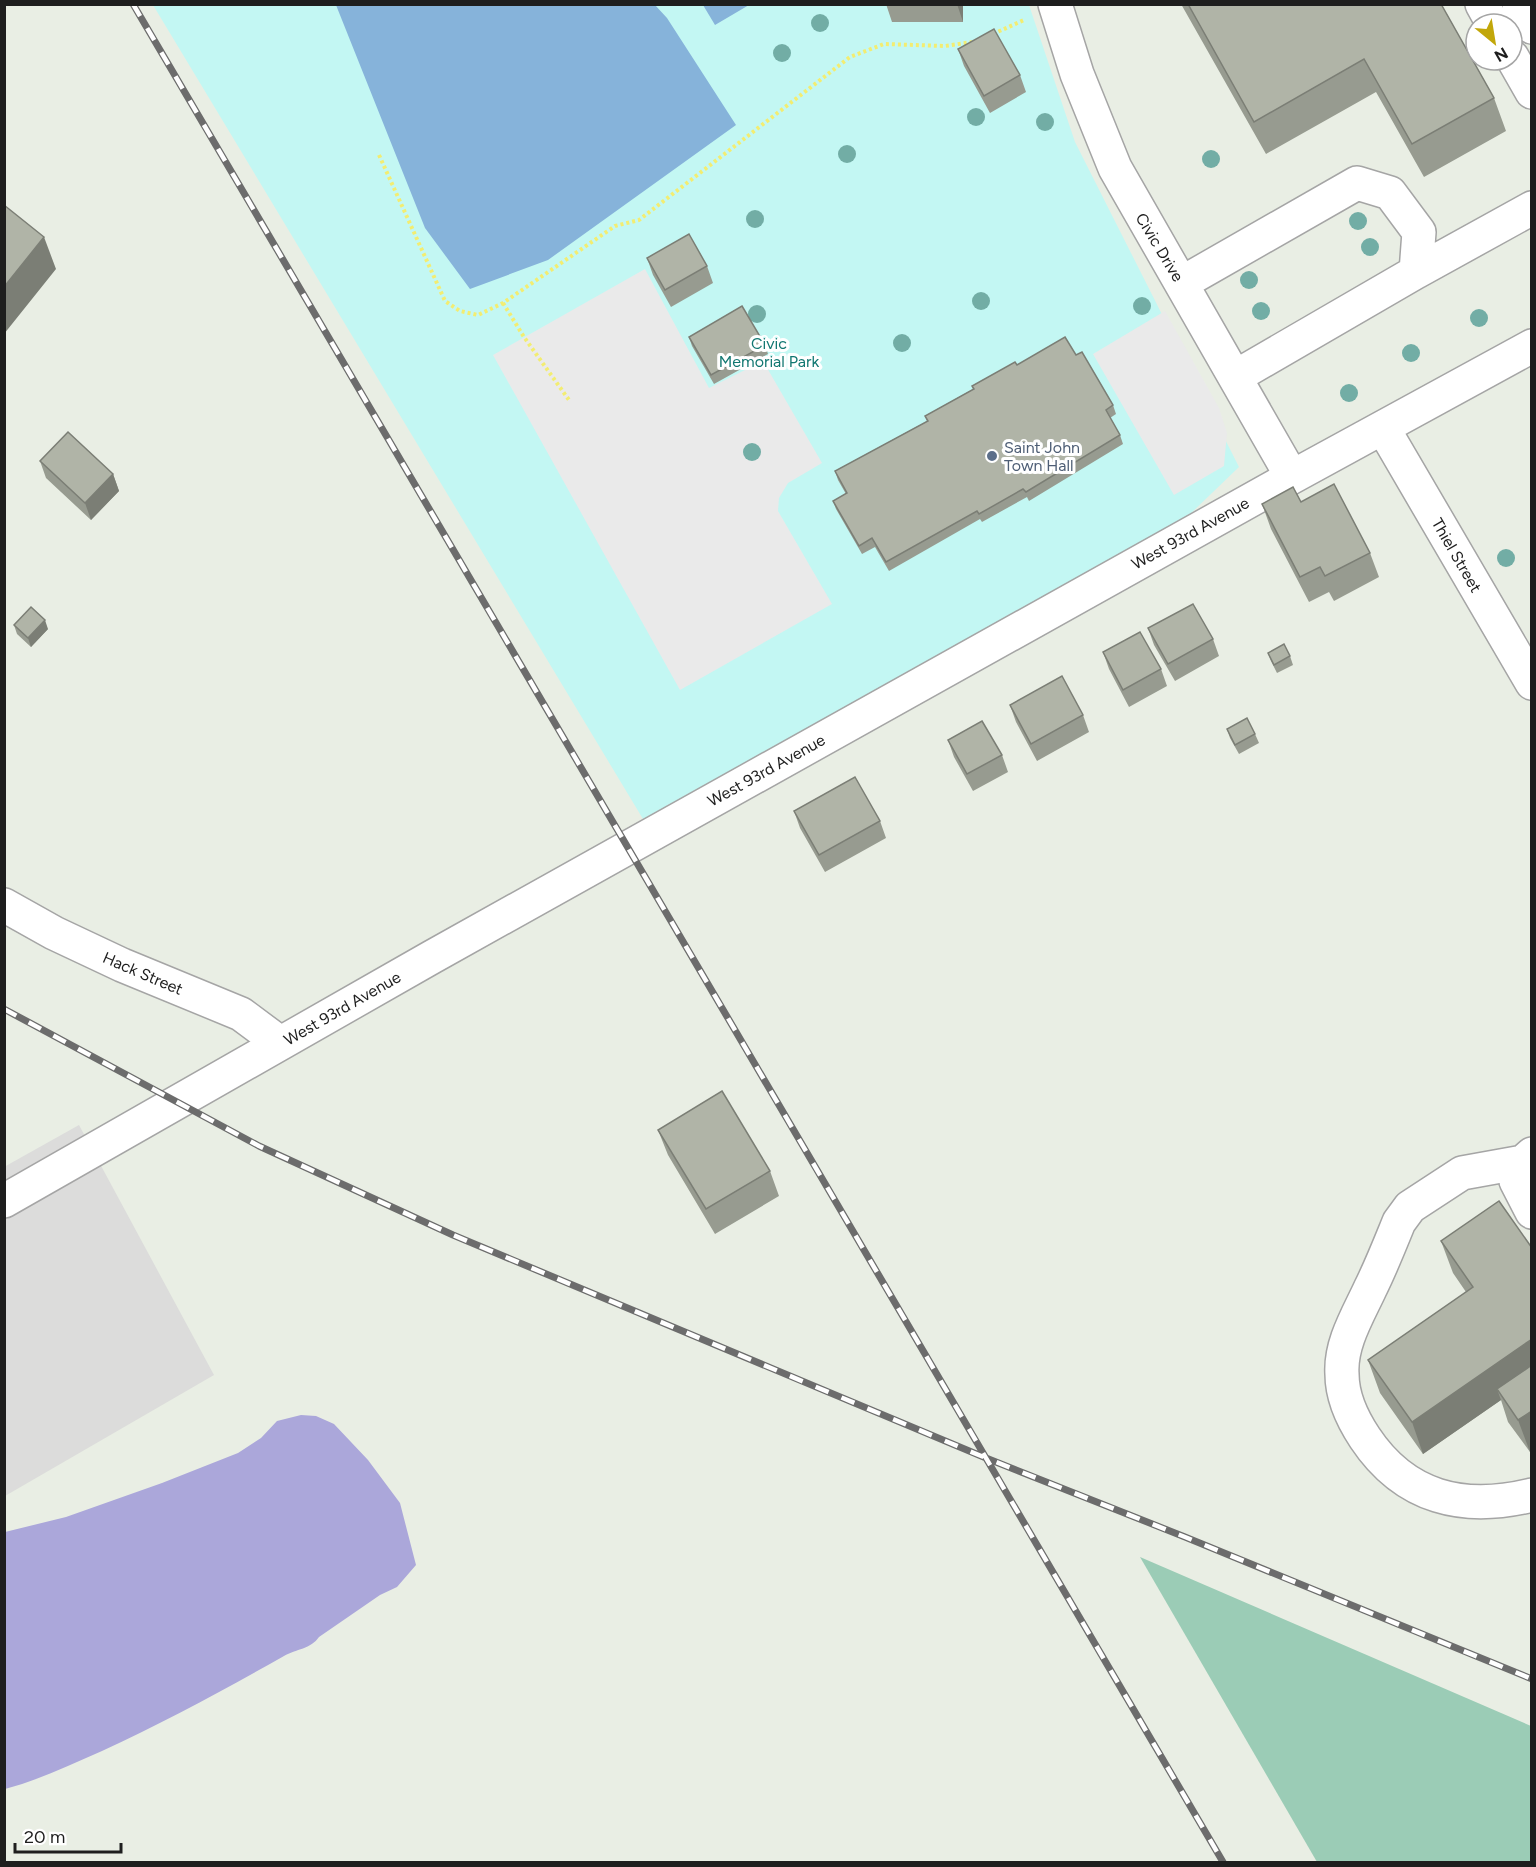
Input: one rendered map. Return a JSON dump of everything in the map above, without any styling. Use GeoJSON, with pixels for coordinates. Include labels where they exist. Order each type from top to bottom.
{"type":"FeatureCollection","features":[{"type":"Feature","properties":{"kind":"street"},"geometry":{"type":"LineString","coordinates":[[1519,4],[1532,27]]}},
{"type":"Feature","properties":{"kind":"street","name":"Civic Drive"},"geometry":{"type":"LineString","coordinates":[[1056,6],[1077,74],[1115,168],[1292,477]]}},
{"type":"Feature","properties":{"kind":"street"},"geometry":{"type":"LineString","coordinates":[[1521,72],[1532,92]]}},
{"type":"Feature","properties":{"kind":"street"},"geometry":{"type":"LineString","coordinates":[[1182,283],[1357,183],[1390,194],[1419,232],[1416,272]]}},
{"type":"Feature","properties":{"kind":"street"},"geometry":{"type":"LineString","coordinates":[[1235,377],[1532,207]]}},
{"type":"Feature","properties":{"kind":"street","name":"West 93rd Avenue"},"geometry":{"type":"LineString","coordinates":[[4,1201],[280,1043],[1292,477],[1532,346]]}},
{"type":"Feature","properties":{"kind":"street","name":"Thiel Street"},"geometry":{"type":"LineString","coordinates":[[1383,428],[1532,683]]}},
{"type":"Feature","properties":{"kind":"street","name":"Hack Street"},"geometry":{"type":"LineString","coordinates":[[4,905],[54,933],[122,965],[241,1014],[280,1043]]}},
{"type":"Feature","properties":{"kind":"street"},"geometry":{"type":"LineString","coordinates":[[1527,1158],[1516,1181],[1529,1209]]}},
{"type":"Feature","properties":{"kind":"street"},"geometry":{"type":"LineString","coordinates":[[1527,1158],[1462,1173],[1410,1207],[1399,1222],[1348,1335],[1342,1374],[1353,1419],[1379,1459],[1419,1490],[1468,1503],[1505,1501],[1532,1495]]}},
{"type":"Feature","properties":{"kind":"path"},"geometry":{"type":"LineString","coordinates":[[989,36],[1056,6]]}},
{"type":"Feature","properties":{"kind":"path"},"geometry":{"type":"LineString","coordinates":[[379,155],[445,301],[460,311],[478,315],[503,303],[615,226],[639,220],[850,57],[884,44],[962,45],[981,40]]}},
{"type":"Feature","properties":{"kind":"path"},"geometry":{"type":"LineString","coordinates":[[503,303],[569,400]]}},
{"type":"Feature","properties":{"kind":"shaded area"},"geometry":{"type":"Polygon","coordinates":[[[336,5],[655,5],[667,18],[736,125],[548,260],[470,289],[425,228],[336,5]]]}},
{"type":"Feature","properties":{"kind":"shaded area"},"geometry":{"type":"Polygon","coordinates":[[[703,5],[749,5],[715,25],[703,5]]]}},
{"type":"Feature","properties":{"kind":"shaded area"},"geometry":{"type":"Polygon","coordinates":[[[645,269],[709,388],[763,361],[822,463],[788,483],[779,498],[778,511],[832,604],[680,690],[493,355],[645,269]]]}},
{"type":"Feature","properties":{"kind":"shaded area"},"geometry":{"type":"Polygon","coordinates":[[[1165,311],[1219,408],[1227,433],[1224,466],[1174,495],[1093,354],[1165,311]]]}},
{"type":"Feature","properties":{"kind":"shaded area"},"geometry":{"type":"Polygon","coordinates":[[[79,1125],[214,1375],[5,1496],[4,1167],[79,1125]]]}},
{"type":"Feature","properties":{"kind":"shaded area"},"geometry":{"type":"Polygon","coordinates":[[[301,1415],[316,1416],[334,1424],[368,1460],[400,1503],[416,1565],[397,1587],[380,1595],[308,1646],[284,1656],[102,1751],[54,1772],[5,1789],[5,1532],[66,1517],[238,1453],[261,1438],[277,1421],[301,1415]]]}},
{"type":"Feature","properties":{"kind":"green space","name":"Civic Memorial Park"},"geometry":{"type":"Polygon","coordinates":[[[153,5],[1029,5],[1075,142],[1239,467],[1186,518],[643,819],[153,5]]]}},
{"type":"Feature","properties":{"kind":"green space"},"geometry":{"type":"Polygon","coordinates":[[[1140,1557],[1531,1726],[1531,1862],[1317,1862],[1140,1557]]]}},
{"type":"Feature","properties":{"kind":"building"},"geometry":{"type":"Polygon","coordinates":[[[957,4],[957,5],[886,5],[957,4]]]}},
{"type":"Feature","properties":{"kind":"building"},"geometry":{"type":"Polygon","coordinates":[[[1188,4],[1441,4],[1464,45],[1464,72],[1479,72],[1494,98],[1412,144],[1364,59],[1254,122],[1188,4]]]}},
{"type":"Feature","properties":{"kind":"building"},"geometry":{"type":"Polygon","coordinates":[[[994,29],[1020,75],[984,96],[958,49],[994,29]]]}},
{"type":"Feature","properties":{"kind":"building"},"geometry":{"type":"Polygon","coordinates":[[[4,205],[44,237],[4,287],[4,205]]]}},
{"type":"Feature","properties":{"kind":"building"},"geometry":{"type":"Polygon","coordinates":[[[689,234],[707,266],[665,290],[647,258],[689,234]]]}},
{"type":"Feature","properties":{"kind":"building"},"geometry":{"type":"Polygon","coordinates":[[[742,306],[765,345],[711,375],[689,337],[742,306]]]}},
{"type":"Feature","properties":{"kind":"building","name":"Saint John Town Hall"},"geometry":{"type":"Polygon","coordinates":[[[1065,337],[1076,355],[1082,352],[1113,405],[1106,410],[1120,435],[1026,492],[1023,489],[979,514],[977,511],[886,562],[872,538],[859,546],[833,501],[847,493],[835,471],[928,421],[925,416],[974,389],[972,386],[1015,362],[1017,365],[1065,337]]]}},
{"type":"Feature","properties":{"kind":"building"},"geometry":{"type":"Polygon","coordinates":[[[68,432],[113,474],[85,503],[40,461],[68,432]]]}},
{"type":"Feature","properties":{"kind":"building"},"geometry":{"type":"Polygon","coordinates":[[[1334,484],[1370,553],[1325,576],[1320,567],[1300,577],[1262,504],[1293,487],[1301,502],[1334,484]]]}},
{"type":"Feature","properties":{"kind":"building"},"geometry":{"type":"Polygon","coordinates":[[[1193,604],[1213,639],[1168,664],[1148,628],[1193,604]]]}},
{"type":"Feature","properties":{"kind":"building"},"geometry":{"type":"Polygon","coordinates":[[[31,607],[45,620],[28,638],[14,625],[31,607]]]}},
{"type":"Feature","properties":{"kind":"building"},"geometry":{"type":"Polygon","coordinates":[[[1140,632],[1161,669],[1123,690],[1103,652],[1140,632]]]}},
{"type":"Feature","properties":{"kind":"building"},"geometry":{"type":"Polygon","coordinates":[[[1284,644],[1290,656],[1274,665],[1268,653],[1284,644]]]}},
{"type":"Feature","properties":{"kind":"building"},"geometry":{"type":"Polygon","coordinates":[[[1062,676],[1083,715],[1031,744],[1010,705],[1062,676]]]}},
{"type":"Feature","properties":{"kind":"building"},"geometry":{"type":"Polygon","coordinates":[[[1247,718],[1255,734],[1235,745],[1227,729],[1247,718]]]}},
{"type":"Feature","properties":{"kind":"building"},"geometry":{"type":"Polygon","coordinates":[[[982,721],[1002,755],[967,774],[948,740],[982,721]]]}},
{"type":"Feature","properties":{"kind":"building"},"geometry":{"type":"Polygon","coordinates":[[[855,777],[880,821],[819,855],[794,811],[855,777]]]}},
{"type":"Feature","properties":{"kind":"building"},"geometry":{"type":"Polygon","coordinates":[[[722,1091],[770,1171],[706,1209],[658,1130],[722,1091]]]}},
{"type":"Feature","properties":{"kind":"building"},"geometry":{"type":"Polygon","coordinates":[[[1499,1201],[1532,1248],[1532,1339],[1412,1422],[1368,1360],[1473,1287],[1441,1241],[1499,1201]]]}},
{"type":"Feature","properties":{"kind":"building"},"geometry":{"type":"Polygon","coordinates":[[[1532,1365],[1532,1411],[1518,1420],[1497,1389],[1532,1365]]]}},
{"type":"Feature","properties":{"kind":"railway"},"geometry":{"type":"LineString","coordinates":[[133,4],[1223,1862]]}},
{"type":"Feature","properties":{"kind":"railway"},"geometry":{"type":"LineString","coordinates":[[4,1009],[259,1146],[453,1235],[986,1458],[1532,1679]]}},
{"type":"Feature","properties":{"kind":"place","name":"Saint John Town Hall"},"geometry":{"type":"Point","coordinates":[992,456]}}]}
